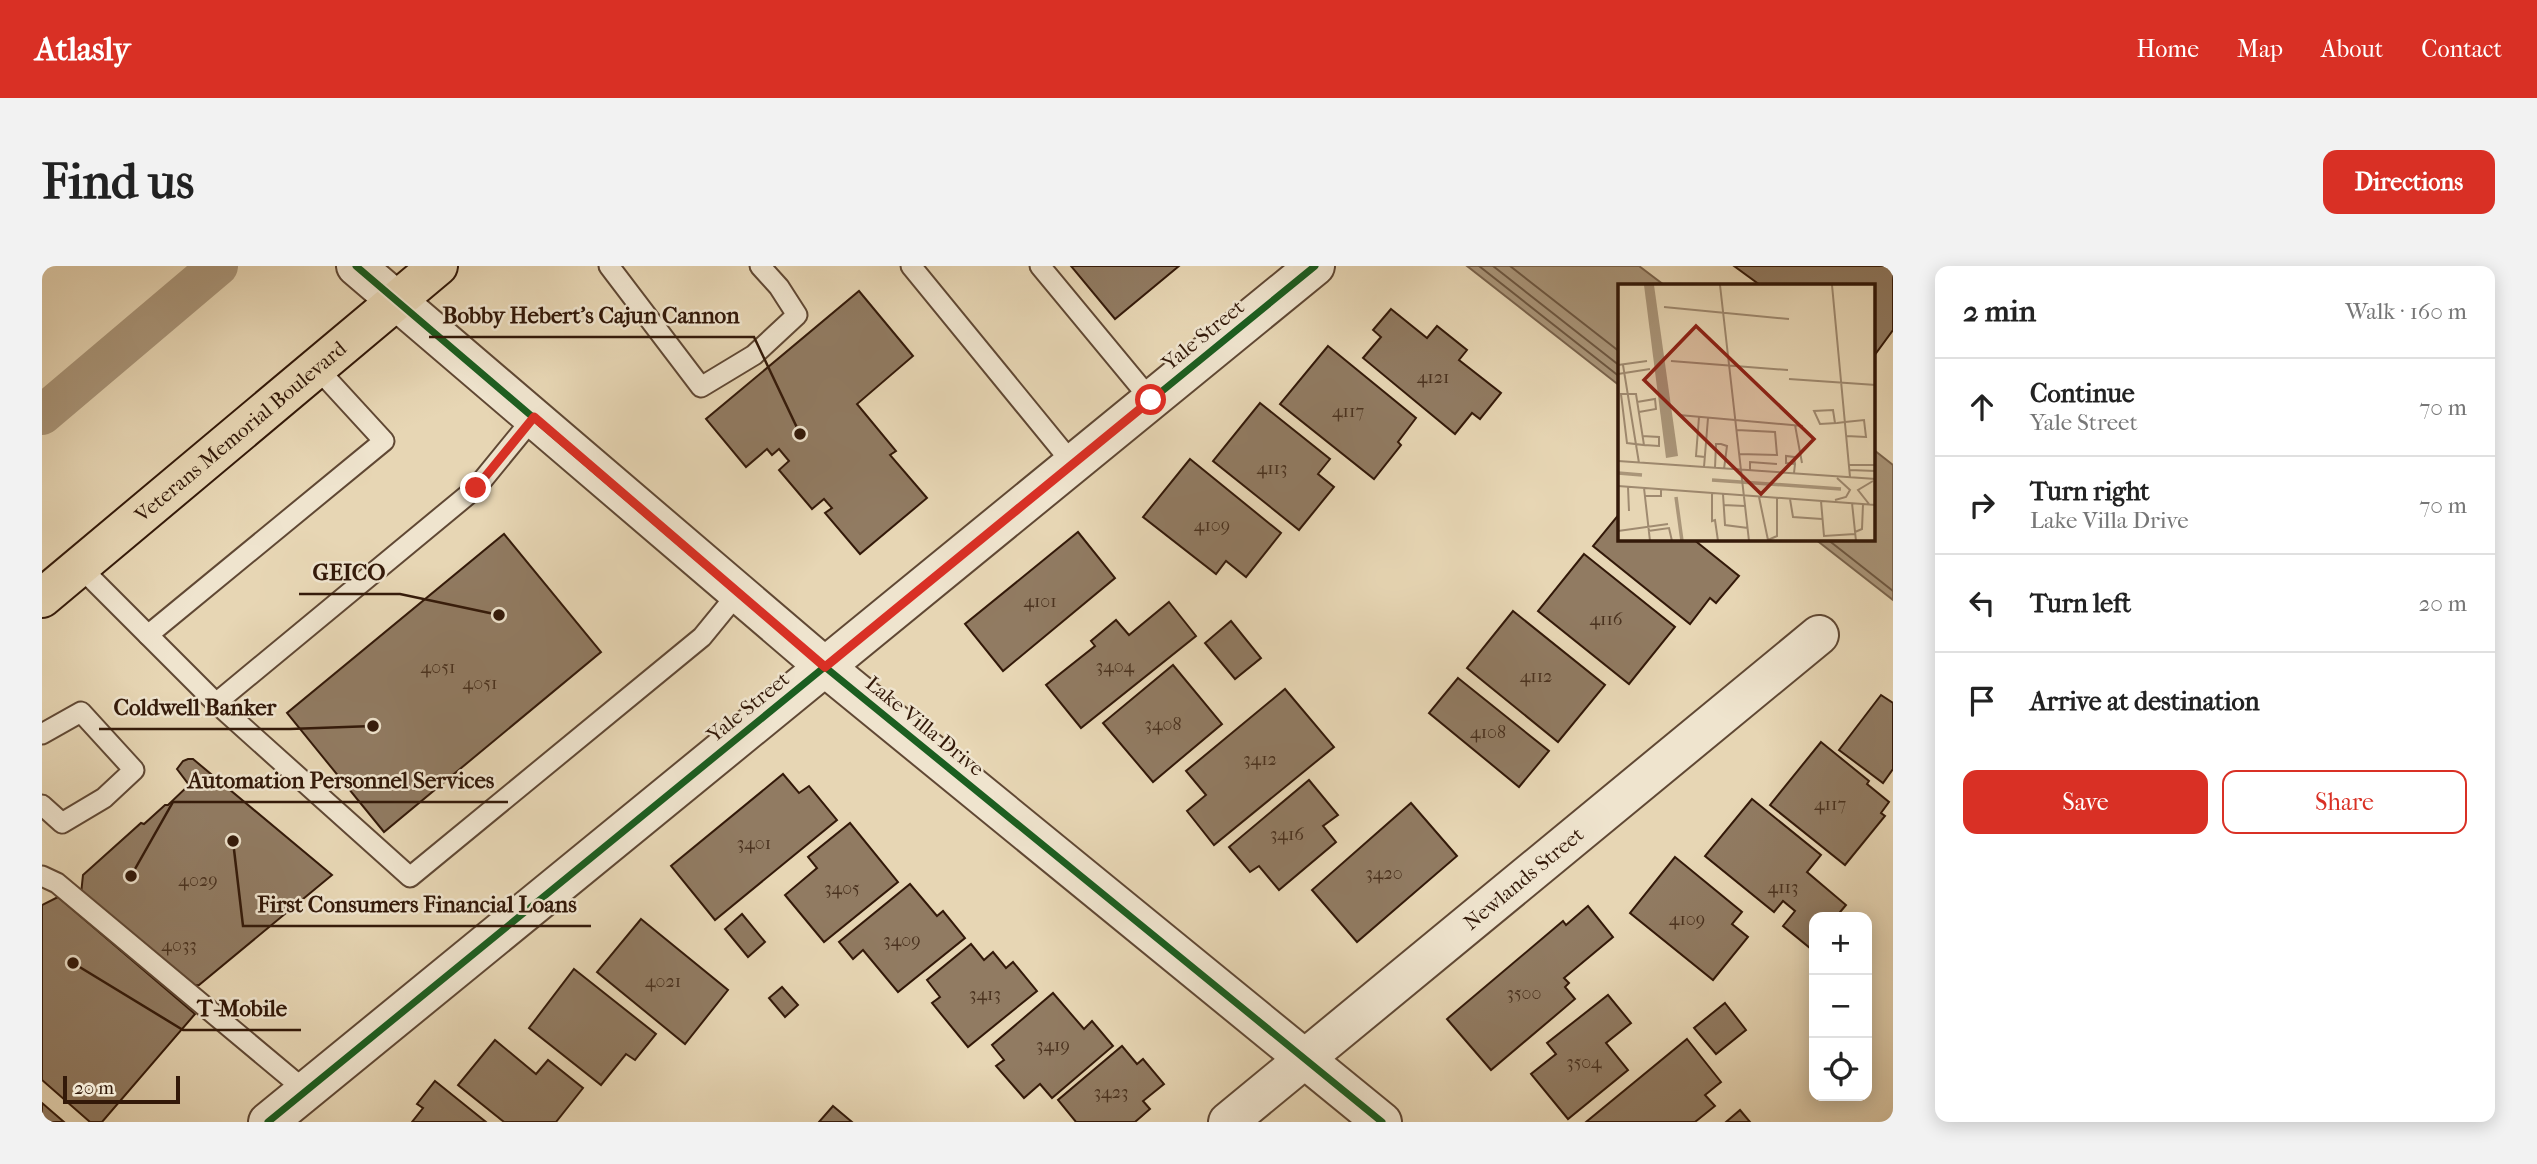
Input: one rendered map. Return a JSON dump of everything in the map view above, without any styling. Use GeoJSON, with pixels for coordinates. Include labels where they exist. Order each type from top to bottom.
{"type":"FeatureCollection","features":[{"type":"Feature","properties":{"kind":"main road","name":"Veterans Memorial Boulevard"},"geometry":{"type":"LineString","coordinates":[[42,598],[438,266]]}},
{"type":"Feature","properties":{"kind":"street","name":"Lake Villa Drive"},"geometry":{"type":"LineString","coordinates":[[356,266],[825,667],[1382,1122]]}},
{"type":"Feature","properties":{"kind":"street","name":"Yale Street"},"geometry":{"type":"LineString","coordinates":[[268,1122],[1315,266]]}},
{"type":"Feature","properties":{"kind":"street","name":"Newlands Street"},"geometry":{"type":"LineString","coordinates":[[1228,1122],[1819,635]]}},
{"type":"Feature","properties":{"kind":"lane"},"geometry":{"type":"LineString","coordinates":[[609,266],[701,387],[754,355],[797,315],[779,287],[760,266]]}},
{"type":"Feature","properties":{"kind":"lane"},"geometry":{"type":"LineString","coordinates":[[911,266],[1073,464]]}},
{"type":"Feature","properties":{"kind":"lane"},"geometry":{"type":"LineString","coordinates":[[1040,266],[1151,400]]}},
{"type":"Feature","properties":{"kind":"lane"},"geometry":{"type":"LineString","coordinates":[[148,635],[384,441],[317,368]]}},
{"type":"Feature","properties":{"kind":"lane"},"geometry":{"type":"LineString","coordinates":[[216,703],[476,488],[534,417]]}},
{"type":"Feature","properties":{"kind":"lane"},"geometry":{"type":"LineString","coordinates":[[79,566],[216,703],[410,877],[702,637],[738,593]]}},
{"type":"Feature","properties":{"kind":"lane"},"geometry":{"type":"LineString","coordinates":[[42,734],[80,712],[134,769],[104,799],[62,823],[42,805]]}},
{"type":"Feature","properties":{"kind":"lane"},"geometry":{"type":"LineString","coordinates":[[50,880],[306,1091]]}},
{"type":"Feature","properties":{"kind":"water"},"geometry":{"type":"Polygon","coordinates":[[[1467,266],[1639,266],[1663,284],[1618,284],[1618,384],[1467,266]]]}},
{"type":"Feature","properties":{"kind":"water"},"geometry":{"type":"Polygon","coordinates":[[[1876,452],[1893,465],[1893,600],[1818,541],[1876,541],[1876,452]]]}},
{"type":"Feature","properties":{"kind":"building"},"geometry":{"type":"Polygon","coordinates":[[[1071,266],[1179,266],[1115,319],[1071,266]]]}},
{"type":"Feature","properties":{"kind":"building"},"geometry":{"type":"Polygon","coordinates":[[[1734,266],[1893,266],[1893,330],[1876,353],[1876,284],[1759,284],[1734,266]]]}},
{"type":"Feature","properties":{"kind":"building"},"geometry":{"type":"Polygon","coordinates":[[[859,291],[913,356],[857,404],[896,451],[890,455],[927,498],[860,554],[825,513],[832,508],[824,499],[812,509],[779,470],[789,461],[779,449],[772,455],[767,449],[746,467],[706,419],[859,291]]]}},
{"type":"Feature","properties":{"kind":"building"},"geometry":{"type":"Polygon","coordinates":[[[1391,309],[1427,338],[1437,326],[1467,350],[1459,360],[1501,393],[1480,419],[1472,413],[1455,434],[1363,358],[1381,337],[1373,330],[1391,309]]]}},
{"type":"Feature","properties":{"kind":"building"},"geometry":{"type":"Polygon","coordinates":[[[1328,346],[1416,418],[1398,442],[1401,445],[1374,479],[1280,404],[1328,346]]]}},
{"type":"Feature","properties":{"kind":"building"},"geometry":{"type":"Polygon","coordinates":[[[1260,403],[1330,459],[1318,474],[1334,487],[1299,530],[1213,461],[1260,403]]]}},
{"type":"Feature","properties":{"kind":"building"},"geometry":{"type":"Polygon","coordinates":[[[1190,459],[1281,533],[1246,577],[1226,561],[1216,574],[1143,517],[1190,459]]]}},
{"type":"Feature","properties":{"kind":"building"},"geometry":{"type":"Polygon","coordinates":[[[1618,515],[1618,541],[1695,541],[1739,576],[1716,603],[1710,598],[1690,624],[1593,546],[1618,515]]]}},
{"type":"Feature","properties":{"kind":"building"},"geometry":{"type":"Polygon","coordinates":[[[1078,532],[1115,578],[1003,671],[965,624],[1078,532]]]}},
{"type":"Feature","properties":{"kind":"building"},"geometry":{"type":"Polygon","coordinates":[[[504,534],[601,652],[384,832],[287,713],[504,534]]]}},
{"type":"Feature","properties":{"kind":"building"},"geometry":{"type":"Polygon","coordinates":[[[1584,554],[1675,627],[1629,684],[1538,611],[1584,554]]]}},
{"type":"Feature","properties":{"kind":"building"},"geometry":{"type":"Polygon","coordinates":[[[1169,602],[1196,636],[1081,728],[1046,685],[1095,646],[1091,641],[1116,620],[1129,635],[1169,602]]]}},
{"type":"Feature","properties":{"kind":"building"},"geometry":{"type":"Polygon","coordinates":[[[1513,611],[1605,685],[1558,742],[1467,668],[1513,611]]]}},
{"type":"Feature","properties":{"kind":"building"},"geometry":{"type":"Polygon","coordinates":[[[1231,621],[1261,658],[1235,679],[1205,643],[1231,621]]]}},
{"type":"Feature","properties":{"kind":"building"},"geometry":{"type":"Polygon","coordinates":[[[1173,665],[1222,724],[1153,782],[1103,723],[1173,665]]]}},
{"type":"Feature","properties":{"kind":"building"},"geometry":{"type":"Polygon","coordinates":[[[1458,678],[1549,751],[1519,787],[1429,713],[1458,678]]]}},
{"type":"Feature","properties":{"kind":"building"},"geometry":{"type":"Polygon","coordinates":[[[1285,689],[1334,747],[1214,845],[1187,811],[1206,795],[1186,771],[1285,689]]]}},
{"type":"Feature","properties":{"kind":"building"},"geometry":{"type":"Polygon","coordinates":[[[1881,695],[1893,703],[1893,769],[1883,783],[1839,750],[1881,695]]]}},
{"type":"Feature","properties":{"kind":"building"},"geometry":{"type":"Polygon","coordinates":[[[1821,742],[1869,781],[1867,784],[1889,802],[1881,813],[1885,816],[1845,865],[1770,805],[1821,742]]]}},
{"type":"Feature","properties":{"kind":"building"},"geometry":{"type":"Polygon","coordinates":[[[188,759],[193,759],[332,875],[199,985],[192,986],[81,894],[83,875],[189,785],[177,769],[188,759]]]}},
{"type":"Feature","properties":{"kind":"building"},"geometry":{"type":"Polygon","coordinates":[[[783,774],[799,793],[809,786],[837,820],[715,920],[671,866],[783,774]]]}},
{"type":"Feature","properties":{"kind":"building"},"geometry":{"type":"Polygon","coordinates":[[[1309,780],[1338,815],[1323,826],[1336,842],[1279,890],[1259,866],[1250,872],[1229,847],[1309,780]]]}},
{"type":"Feature","properties":{"kind":"building"},"geometry":{"type":"Polygon","coordinates":[[[1752,799],[1821,855],[1807,872],[1846,905],[1840,912],[1809,912],[1809,947],[1783,926],[1795,911],[1783,901],[1774,912],[1705,856],[1752,799]]]}},
{"type":"Feature","properties":{"kind":"building"},"geometry":{"type":"Polygon","coordinates":[[[1411,803],[1457,856],[1357,942],[1312,890],[1411,803]]]}},
{"type":"Feature","properties":{"kind":"building"},"geometry":{"type":"Polygon","coordinates":[[[850,823],[898,882],[824,942],[785,895],[817,868],[808,857],[850,823]]]}},
{"type":"Feature","properties":{"kind":"building"},"geometry":{"type":"Polygon","coordinates":[[[1675,857],[1742,912],[1732,924],[1748,937],[1713,980],[1630,913],[1675,857]]]}},
{"type":"Feature","properties":{"kind":"building"},"geometry":{"type":"Polygon","coordinates":[[[910,884],[937,916],[943,911],[965,938],[898,992],[863,950],[853,959],[839,942],[910,884]]]}},
{"type":"Feature","properties":{"kind":"building"},"geometry":{"type":"Polygon","coordinates":[[[58,897],[195,1014],[102,1122],[90,1122],[42,1080],[42,905],[58,897]]]}},
{"type":"Feature","properties":{"kind":"building"},"geometry":{"type":"Polygon","coordinates":[[[1588,906],[1613,937],[1564,978],[1569,983],[1565,987],[1575,999],[1491,1070],[1447,1019],[1563,921],[1566,925],[1588,906]]]}},
{"type":"Feature","properties":{"kind":"building"},"geometry":{"type":"Polygon","coordinates":[[[742,914],[765,942],[748,957],[725,929],[742,914]]]}},
{"type":"Feature","properties":{"kind":"building"},"geometry":{"type":"Polygon","coordinates":[[[641,919],[728,990],[685,1044],[597,972],[641,919]]]}},
{"type":"Feature","properties":{"kind":"building"},"geometry":{"type":"Polygon","coordinates":[[[971,944],[984,960],[993,952],[1006,968],[1013,962],[1037,991],[968,1047],[932,1003],[940,997],[927,980],[971,944]]]}},
{"type":"Feature","properties":{"kind":"building"},"geometry":{"type":"Polygon","coordinates":[[[574,969],[656,1034],[635,1060],[626,1054],[601,1085],[529,1028],[574,969]]]}},
{"type":"Feature","properties":{"kind":"building"},"geometry":{"type":"Polygon","coordinates":[[[782,987],[798,1005],[785,1017],[769,998],[782,987]]]}},
{"type":"Feature","properties":{"kind":"building"},"geometry":{"type":"Polygon","coordinates":[[[1053,993],[1084,1029],[1092,1021],[1113,1046],[1052,1098],[1040,1084],[1024,1098],[996,1066],[1004,1060],[992,1045],[1053,993]]]}},
{"type":"Feature","properties":{"kind":"building"},"geometry":{"type":"Polygon","coordinates":[[[1608,995],[1631,1023],[1606,1043],[1628,1070],[1568,1119],[1531,1074],[1556,1054],[1547,1043],[1608,995]]]}},
{"type":"Feature","properties":{"kind":"building"},"geometry":{"type":"Polygon","coordinates":[[[1725,1003],[1746,1030],[1716,1054],[1694,1028],[1725,1003]]]}},
{"type":"Feature","properties":{"kind":"building"},"geometry":{"type":"Polygon","coordinates":[[[1687,1039],[1721,1082],[1705,1095],[1715,1106],[1695,1122],[1586,1122],[1687,1039]]]}},
{"type":"Feature","properties":{"kind":"building"},"geometry":{"type":"Polygon","coordinates":[[[495,1040],[536,1074],[548,1060],[583,1088],[556,1122],[504,1122],[458,1085],[495,1040]]]}},
{"type":"Feature","properties":{"kind":"building"},"geometry":{"type":"Polygon","coordinates":[[[1122,1046],[1137,1064],[1143,1059],[1164,1084],[1143,1101],[1150,1109],[1135,1122],[1076,1122],[1058,1100],[1122,1046]]]}},
{"type":"Feature","properties":{"kind":"building"},"geometry":{"type":"Polygon","coordinates":[[[435,1081],[486,1122],[412,1122],[423,1108],[417,1104],[435,1081]]]}},
{"type":"Feature","properties":{"kind":"building"},"geometry":{"type":"Polygon","coordinates":[[[42,1103],[64,1122],[42,1122],[42,1103]]]}},
{"type":"Feature","properties":{"kind":"building"},"geometry":{"type":"Polygon","coordinates":[[[833,1106],[852,1122],[819,1122],[833,1106]]]}},
{"type":"Feature","properties":{"kind":"building"},"geometry":{"type":"Polygon","coordinates":[[[1740,1110],[1750,1122],[1726,1122],[1740,1110]]]}},
{"type":"Feature","properties":{"kind":"waterway"},"geometry":{"type":"LineString","coordinates":[[42,415],[218,266]]}},
{"type":"Feature","properties":{"kind":"cycle path"},"geometry":{"type":"LineString","coordinates":[[356,266],[825,667],[1382,1122]]}},
{"type":"Feature","properties":{"kind":"cycle path"},"geometry":{"type":"LineString","coordinates":[[268,1122],[1315,266]]}},
{"type":"Feature","properties":{"kind":"place","name":"Bobby Hebert's Cajun Cannon"},"geometry":{"type":"Point","coordinates":[800,434]}},
{"type":"Feature","properties":{"kind":"place","name":"GEICO"},"geometry":{"type":"Point","coordinates":[499,615]}},
{"type":"Feature","properties":{"kind":"place","name":"Coldwell Banker"},"geometry":{"type":"Point","coordinates":[373,726]}},
{"type":"Feature","properties":{"kind":"place","name":"First Consumers Financial Loans"},"geometry":{"type":"Point","coordinates":[233,841]}},
{"type":"Feature","properties":{"kind":"place","name":"Automation Personnel Services"},"geometry":{"type":"Point","coordinates":[131,876]}},
{"type":"Feature","properties":{"kind":"place","name":"T-Mobile"},"geometry":{"type":"Point","coordinates":[73,963]}},
{"type":"Feature","properties":{"kind":"route"},"geometry":{"type":"LineString","coordinates":[[476,488],[534,417],[825,667],[1151,400]]}}]}
